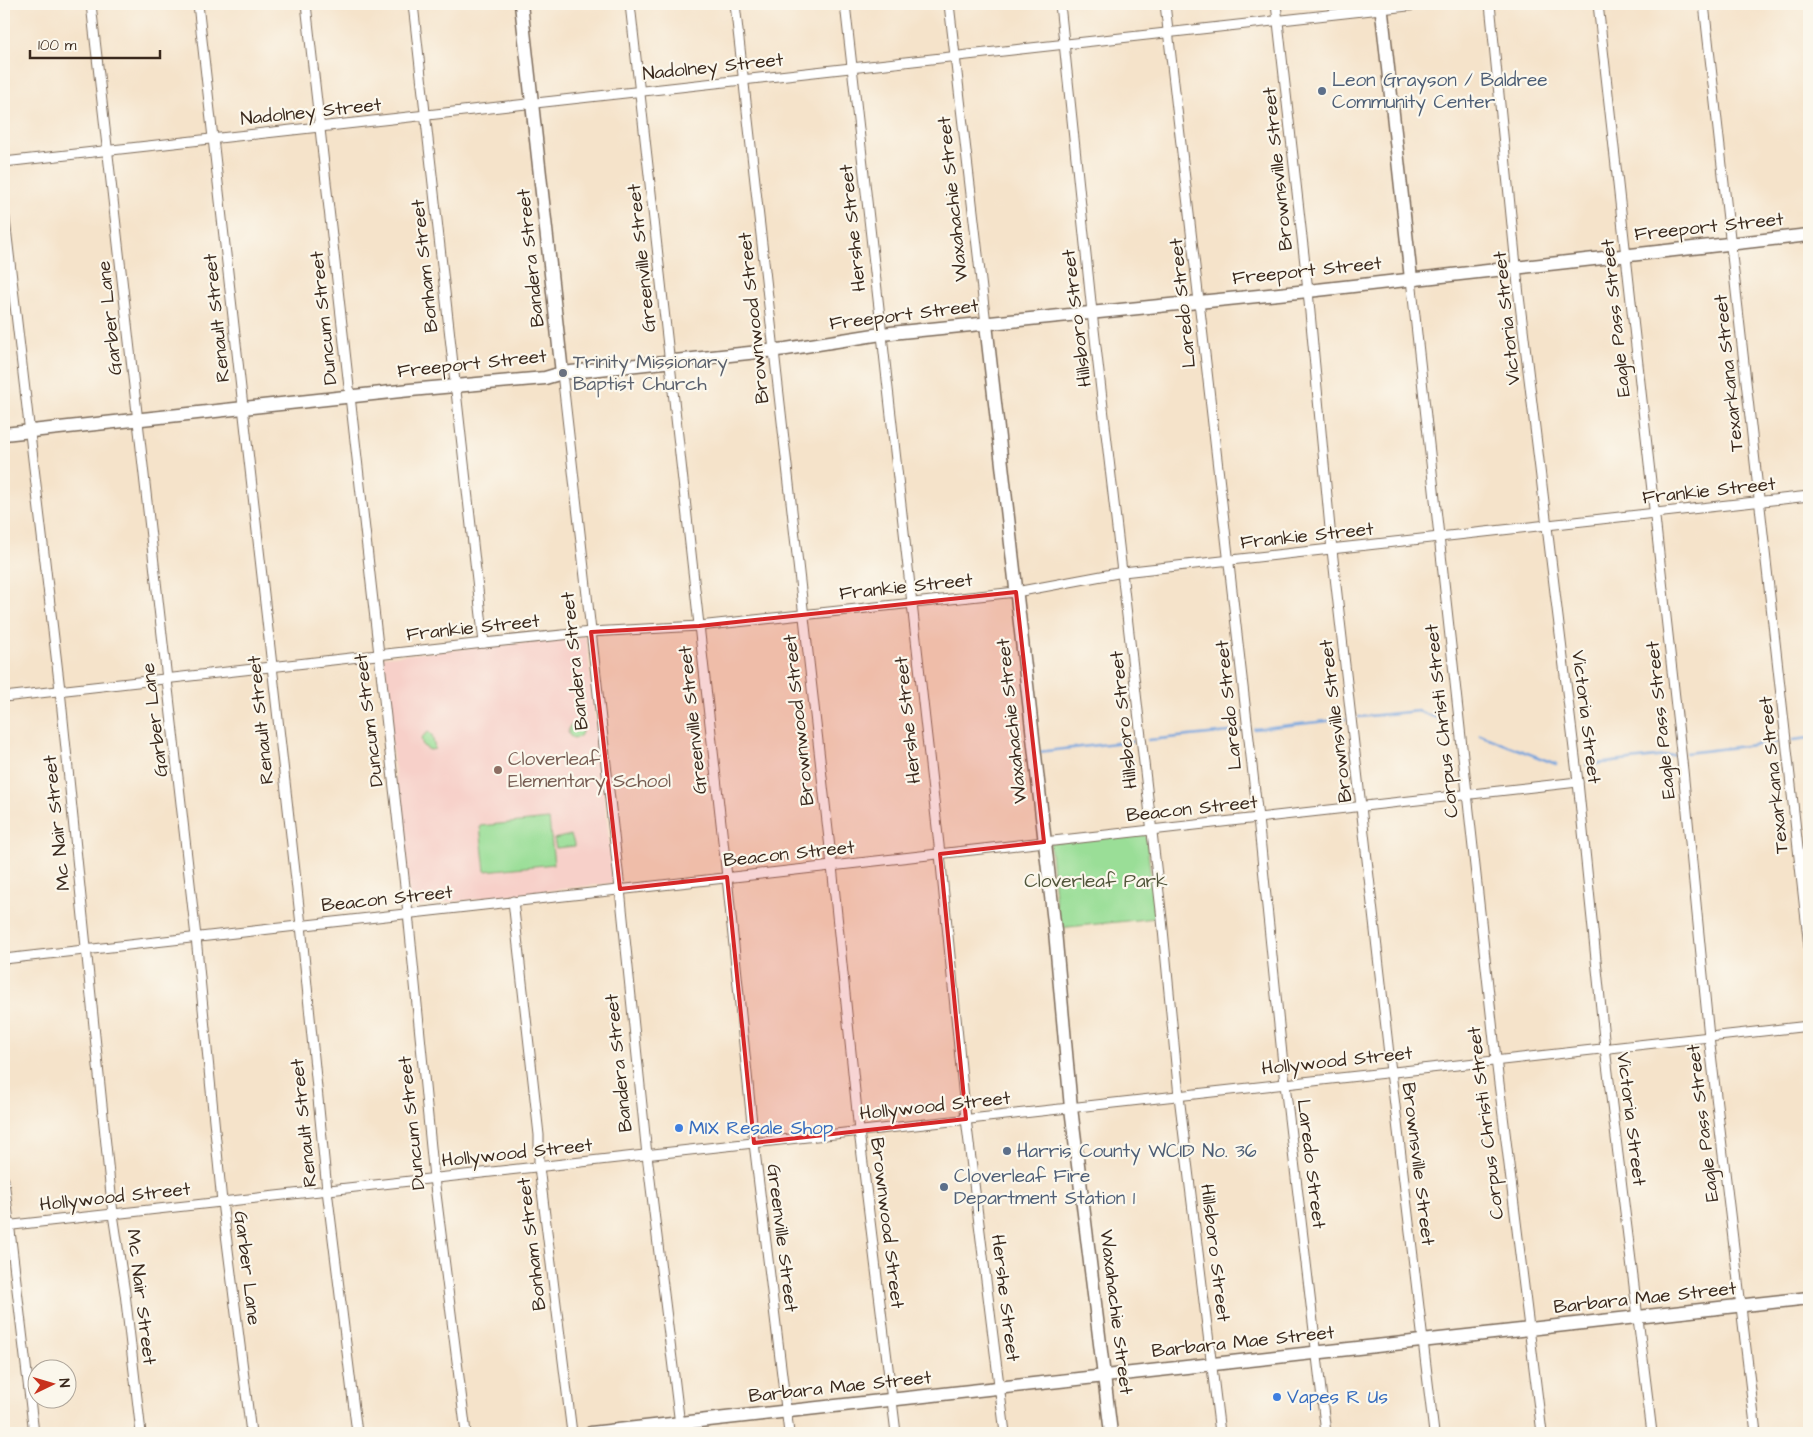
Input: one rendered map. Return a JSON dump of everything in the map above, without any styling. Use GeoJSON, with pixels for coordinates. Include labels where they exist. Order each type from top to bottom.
{"type":"FeatureCollection","features":[{"type":"Feature","properties":{"kind":"street","name":"Garber Lane"},"geometry":{"type":"LineString","coordinates":[[91,4],[196,937],[222,1202],[251,1433]]}},
{"type":"Feature","properties":{"kind":"street","name":"Renault Street"},"geometry":{"type":"LineString","coordinates":[[198,4],[300,925],[327,1190],[357,1433]]}},
{"type":"Feature","properties":{"kind":"street","name":"Duncum Street"},"geometry":{"type":"LineString","coordinates":[[306,4],[377,655],[408,913],[434,1178],[466,1433]]}},
{"type":"Feature","properties":{"kind":"street","name":"Bonham Street"},"geometry":{"type":"LineString","coordinates":[[413,4],[484,643]]}},
{"type":"Feature","properties":{"kind":"street","name":"Bandera Street"},"geometry":{"type":"LineString","coordinates":[[521,4],[620,889],[647,1155],[680,1428]]}},
{"type":"Feature","properties":{"kind":"street","name":"Greenville Street"},"geometry":{"type":"LineString","coordinates":[[630,4],[727,877],[754,1143],[789,1433]]}},
{"type":"Feature","properties":{"kind":"street","name":"Brownwood Street"},"geometry":{"type":"LineString","coordinates":[[735,4],[832,866],[859,1131],[896,1433]]}},
{"type":"Feature","properties":{"kind":"street","name":"Hershe Street"},"geometry":{"type":"LineString","coordinates":[[844,4],[940,854],[966,1119],[1005,1433]]}},
{"type":"Feature","properties":{"kind":"street","name":"Waxahachie Street"},"geometry":{"type":"LineString","coordinates":[[950,4],[1044,842],[1071,1108],[1111,1433]]}},
{"type":"Feature","properties":{"kind":"street","name":"Hillsboro Street"},"geometry":{"type":"LineString","coordinates":[[1060,4],[1092,312],[1152,830],[1179,1096],[1220,1433]]}},
{"type":"Feature","properties":{"kind":"street","name":"Laredo Street"},"geometry":{"type":"LineString","coordinates":[[1165,4],[1258,818],[1285,1084],[1318,1352],[1326,1433]]}},
{"type":"Feature","properties":{"kind":"street","name":"Brownsville Street"},"geometry":{"type":"LineString","coordinates":[[1276,4],[1308,291],[1332,550],[1362,806],[1390,1072],[1434,1433]]}},
{"type":"Feature","properties":{"kind":"street","name":"Nadolney Street"},"geometry":{"type":"LineString","coordinates":[[4,162],[1278,21],[1381,6],[1426,4]]}},
{"type":"Feature","properties":{"kind":"street","name":"Victoria Street"},"geometry":{"type":"LineString","coordinates":[[1490,4],[1546,525],[1578,782],[1605,1048],[1652,1433]]}},
{"type":"Feature","properties":{"kind":"street","name":"Eagle Pass Street"},"geometry":{"type":"LineString","coordinates":[[1598,4],[1709,1037],[1756,1433]]}},
{"type":"Feature","properties":{"kind":"street","name":"Texarkana Street"},"geometry":{"type":"LineString","coordinates":[[1704,4],[1809,947]]}},
{"type":"Feature","properties":{"kind":"street","name":"Corpus Christi Street"},"geometry":{"type":"LineString","coordinates":[[1381,6],[1469,793],[1496,1059],[1542,1433]]}},
{"type":"Feature","properties":{"kind":"street","name":"Mc Nair Street"},"geometry":{"type":"LineString","coordinates":[[4,210],[28,431],[60,690],[113,1214],[125,1293],[141,1433]]}},
{"type":"Feature","properties":{"kind":"street","name":"Freeport Street"},"geometry":{"type":"LineString","coordinates":[[4,434],[454,385],[545,378],[562,373],[774,350],[881,334],[1308,291],[1809,235]]}},
{"type":"Feature","properties":{"kind":"street","name":"Frankie Street"},"geometry":{"type":"LineString","coordinates":[[4,697],[484,643],[591,632],[699,626],[1016,592],[1123,572],[1809,496]]}},
{"type":"Feature","properties":{"kind":"street","name":"Beacon Street"},"geometry":{"type":"LineString","coordinates":[[4,958],[1578,782]]}},
{"type":"Feature","properties":{"kind":"street","name":"Bonham Street"},"geometry":{"type":"LineString","coordinates":[[513,901],[539,1135],[539,1167],[572,1433]]}},
{"type":"Feature","properties":{"kind":"street","name":"Hollywood Street"},"geometry":{"type":"LineString","coordinates":[[6,1226],[1496,1059],[1809,1026]]}},
{"type":"Feature","properties":{"kind":"street"},"geometry":{"type":"LineString","coordinates":[[4,1180],[6,1226],[34,1433]]}},
{"type":"Feature","properties":{"kind":"street","name":"Barbara Mae Street"},"geometry":{"type":"LineString","coordinates":[[591,1433],[680,1428],[787,1412],[1809,1298]]}},
{"type":"Feature","properties":{"kind":"highlighted area"},"geometry":{"type":"Polygon","coordinates":[[[1016,592],[1044,842],[940,854],[966,1119],[754,1143],[727,877],[620,889],[591,632],[699,626],[1016,592]]]}},
{"type":"Feature","properties":{"kind":"shaded area","name":"Cloverleaf Elementary School"},"geometry":{"type":"Polygon","coordinates":[[[586,636],[614,883],[410,907],[382,657],[586,636]]]}},
{"type":"Feature","properties":{"kind":"green space"},"geometry":{"type":"Polygon","coordinates":[[[572,724],[578,724],[582,731],[578,738],[572,738],[568,734],[568,728],[572,724]]]}},
{"type":"Feature","properties":{"kind":"green space"},"geometry":{"type":"Polygon","coordinates":[[[428,732],[432,735],[435,749],[430,750],[423,746],[421,738],[428,732]]]}},
{"type":"Feature","properties":{"kind":"green space"},"geometry":{"type":"Polygon","coordinates":[[[549,819],[554,864],[485,871],[480,826],[549,819]]]}},
{"type":"Feature","properties":{"kind":"green space","name":"Cloverleaf Park"},"geometry":{"type":"Polygon","coordinates":[[[1142,833],[1146,837],[1156,918],[1058,928],[1050,843],[1142,833]]]}},
{"type":"Feature","properties":{"kind":"green space"},"geometry":{"type":"Polygon","coordinates":[[[571,835],[575,846],[556,848],[554,839],[571,835]]]}},
{"type":"Feature","properties":{"kind":"waterway"},"geometry":{"type":"LineString","coordinates":[[1359,717],[1418,711],[1442,720]]}},
{"type":"Feature","properties":{"kind":"waterway"},"geometry":{"type":"LineString","coordinates":[[1254,729],[1345,719]]}},
{"type":"Feature","properties":{"kind":"waterway"},"geometry":{"type":"LineString","coordinates":[[1148,740],[1240,731]]}},
{"type":"Feature","properties":{"kind":"waterway"},"geometry":{"type":"LineString","coordinates":[[1480,735],[1556,764]]}},
{"type":"Feature","properties":{"kind":"waterway"},"geometry":{"type":"LineString","coordinates":[[1793,740],[1809,738]]}},
{"type":"Feature","properties":{"kind":"waterway"},"geometry":{"type":"LineString","coordinates":[[1038,752],[1133,741]]}},
{"type":"Feature","properties":{"kind":"waterway"},"geometry":{"type":"LineString","coordinates":[[1686,753],[1779,742]]}},
{"type":"Feature","properties":{"kind":"waterway"},"geometry":{"type":"LineString","coordinates":[[1586,765],[1674,755]]}},
{"type":"Feature","properties":{"kind":"place","name":"Leon Grayson / Baldree Community Center"},"geometry":{"type":"Point","coordinates":[1322,91]}},
{"type":"Feature","properties":{"kind":"place","name":"Trinity Missionary Baptist Church"},"geometry":{"type":"Point","coordinates":[563,373]}},
{"type":"Feature","properties":{"kind":"place","name":"Cloverleaf Elementary School"},"geometry":{"type":"Point","coordinates":[498,770]}},
{"type":"Feature","properties":{"kind":"place","name":"MIX Resale Shop"},"geometry":{"type":"Point","coordinates":[679,1128]}},
{"type":"Feature","properties":{"kind":"place","name":"Harris County WCID No. 36"},"geometry":{"type":"Point","coordinates":[1007,1151]}},
{"type":"Feature","properties":{"kind":"place","name":"Cloverleaf Fire Department Station 1"},"geometry":{"type":"Point","coordinates":[944,1187]}},
{"type":"Feature","properties":{"kind":"place","name":"Vapes R Us"},"geometry":{"type":"Point","coordinates":[1277,1397]}}]}
